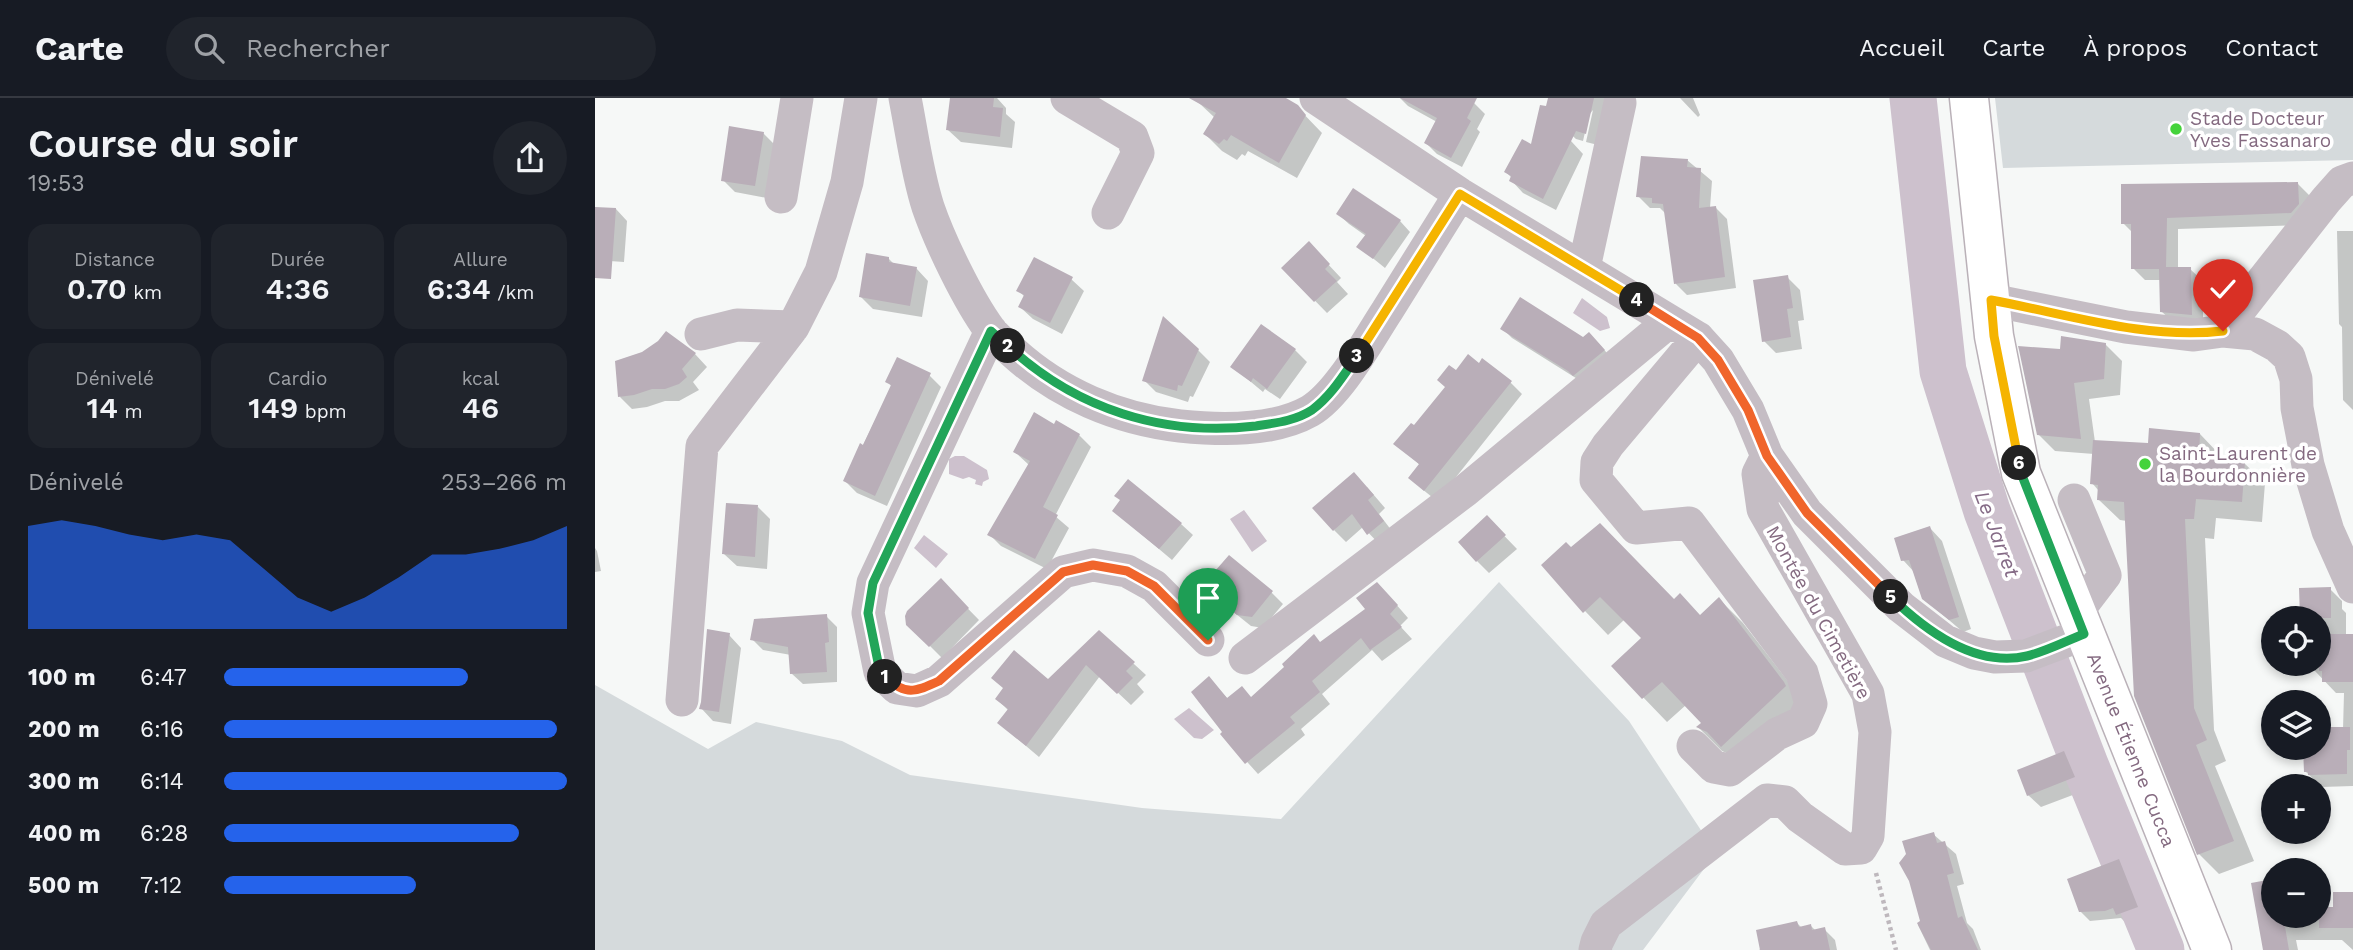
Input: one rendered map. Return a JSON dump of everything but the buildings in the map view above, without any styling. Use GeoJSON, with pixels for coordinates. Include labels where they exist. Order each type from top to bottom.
{"type":"FeatureCollection","features":[{"type":"Feature","properties":{"kind":"main road","name":"Avenue Étienne Cucca"},"geometry":{"type":"LineString","coordinates":[[1969,98],[1994,336],[2021,473],[2074,630],[2212,950]]}},
{"type":"Feature","properties":{"kind":"street"},"geometry":{"type":"LineString","coordinates":[[781,197],[797,98]]}},
{"type":"Feature","properties":{"kind":"street"},"geometry":{"type":"LineString","coordinates":[[682,700],[702,446],[793,327],[821,272],[847,182],[861,98]]}},
{"type":"Feature","properties":{"kind":"street"},"geometry":{"type":"LineString","coordinates":[[905,98],[928,207],[956,273],[991,331],[1024,361],[1067,392],[1149,422],[1198,428],[1242,427],[1287,422],[1311,410],[1332,392],[1368,340],[1460,194]]}},
{"type":"Feature","properties":{"kind":"street"},"geometry":{"type":"LineString","coordinates":[[1067,98],[1132,137],[1139,153],[1108,213]]}},
{"type":"Feature","properties":{"kind":"street"},"geometry":{"type":"LineString","coordinates":[[1316,98],[1460,194],[1698,338],[1718,360],[1748,410],[1767,456],[1807,513],[1901,607],[1945,641],[1974,653],[1995,657],[2026,656],[2074,630],[2105,575],[2074,500]]}},
{"type":"Feature","properties":{"kind":"street"},"geometry":{"type":"LineString","coordinates":[[1584,268],[1620,103]]}},
{"type":"Feature","properties":{"kind":"street"},"geometry":{"type":"LineString","coordinates":[[2223,331],[2326,200],[2342,182],[2353,178]]}},
{"type":"Feature","properties":{"kind":"street"},"geometry":{"type":"LineString","coordinates":[[1991,300],[2126,327],[2194,335],[2223,331],[2255,334],[2277,346],[2289,357],[2296,379],[2297,408],[2308,465],[2327,531],[2353,587]]}},
{"type":"Feature","properties":{"kind":"street"},"geometry":{"type":"LineString","coordinates":[[1245,658],[1466,490],[1670,321]]}},
{"type":"Feature","properties":{"kind":"street"},"geometry":{"type":"LineString","coordinates":[[701,334],[737,325],[793,327]]}},
{"type":"Feature","properties":{"kind":"street"},"geometry":{"type":"LineString","coordinates":[[991,331],[873,583],[868,613],[880,672],[897,688],[917,691],[939,681],[1063,572],[1093,565],[1127,571],[1154,586],[1208,640]]}},
{"type":"Feature","properties":{"kind":"street"},"geometry":{"type":"LineString","coordinates":[[1693,747],[1714,767],[1730,770],[1777,734],[1803,722],[1811,704],[1802,673],[1689,523],[1636,528],[1596,480],[1597,463],[1608,445],[1698,338]]}},
{"type":"Feature","properties":{"kind":"street","name":"Montée du Cimetière"},"geometry":{"type":"LineString","coordinates":[[1767,456],[1758,474],[1763,509],[1868,694],[1875,732],[1868,836],[1861,848]]}},
{"type":"Feature","properties":{"kind":"street"},"geometry":{"type":"LineString","coordinates":[[1595,950],[1606,923],[1767,800],[1785,802],[1800,817],[1845,849],[1861,848]]}},
{"type":"Feature","properties":{"kind":"path"},"geometry":{"type":"LineString","coordinates":[[1861,848],[1873,862],[1896,950]]}},
{"type":"Feature","properties":{"kind":"shaded area","name":"Stade Docteur Yves Fassanaro"},"geometry":{"type":"Polygon","coordinates":[[[1995,98],[2353,98],[2353,160],[2003,168],[1995,98]]]}},
{"type":"Feature","properties":{"kind":"shaded area"},"geometry":{"type":"Polygon","coordinates":[[[1582,298],[1607,317],[1610,328],[1600,331],[1573,313],[1582,298]]]}},
{"type":"Feature","properties":{"kind":"shaded area"},"geometry":{"type":"Polygon","coordinates":[[[964,456],[987,470],[989,479],[983,482],[982,486],[975,484],[976,480],[969,477],[963,479],[949,474],[949,459],[964,456]]]}},
{"type":"Feature","properties":{"kind":"shaded area"},"geometry":{"type":"Polygon","coordinates":[[[1244,510],[1267,541],[1252,552],[1230,519],[1244,510]]]}},
{"type":"Feature","properties":{"kind":"shaded area"},"geometry":{"type":"Polygon","coordinates":[[[924,535],[948,554],[936,568],[914,548],[924,535]]]}},
{"type":"Feature","properties":{"kind":"shaded area"},"geometry":{"type":"Polygon","coordinates":[[[1499,582],[1629,721],[1716,853],[1643,950],[595,950],[595,685],[708,749],[756,722],[842,741],[910,775],[1142,808],[1281,819],[1499,582]]]}},
{"type":"Feature","properties":{"kind":"shaded area"},"geometry":{"type":"Polygon","coordinates":[[[1189,708],[1214,730],[1202,739],[1194,738],[1174,719],[1189,708]]]}},
{"type":"Feature","properties":{"kind":"waterway","name":"Le Jarret"},"geometry":{"type":"LineString","coordinates":[[1913,98],[1943,371],[1987,511],[2085,765],[2161,950]]}},
{"type":"Feature","properties":{"kind":"place","name":"Stade Docteur Yves Fassanaro"},"geometry":{"type":"Point","coordinates":[2176,129]}},
{"type":"Feature","properties":{"kind":"place","name":"Saint-Laurent de la Bourdonnière"},"geometry":{"type":"Point","coordinates":[2145,464]}},
{"type":"Feature","properties":{"kind":"route"},"geometry":{"type":"LineString","coordinates":[[1208,640],[1154,586],[1127,571],[1093,565],[1063,572],[939,681],[917,691],[897,688],[880,672],[868,613],[873,583],[991,331],[1024,361],[1067,392],[1149,422],[1198,428],[1287,422],[1311,410],[1332,392],[1460,194],[1698,338],[1718,360],[1748,410],[1767,456],[1807,513],[1901,607],[1945,641],[1974,653],[1995,657],[2026,656],[2084,634],[2021,473],[1994,336],[1991,300],[2126,327],[2194,335],[2223,331]]}}]}
